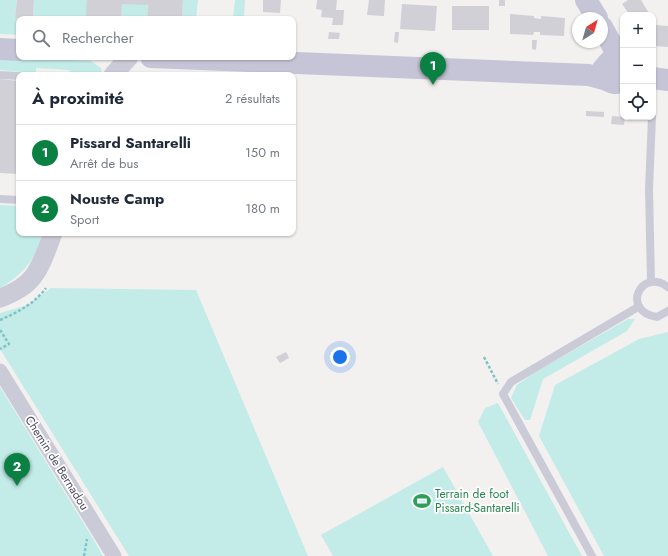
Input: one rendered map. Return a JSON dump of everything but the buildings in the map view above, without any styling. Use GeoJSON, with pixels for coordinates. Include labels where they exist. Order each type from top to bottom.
{"type":"FeatureCollection","features":[{"type":"Feature","properties":{"kind":"main road"},"geometry":{"type":"LineString","coordinates":[[586,0],[593,12]]}},
{"type":"Feature","properties":{"kind":"main road"},"geometry":{"type":"LineString","coordinates":[[243,60],[613,72],[608,48]]}},
{"type":"Feature","properties":{"kind":"main road"},"geometry":{"type":"LineString","coordinates":[[0,49],[16,50]]}},
{"type":"Feature","properties":{"kind":"main road"},"geometry":{"type":"LineString","coordinates":[[656,78],[668,80]]}},
{"type":"Feature","properties":{"kind":"street"},"geometry":{"type":"LineString","coordinates":[[116,72],[127,60]]}},
{"type":"Feature","properties":{"kind":"street"},"geometry":{"type":"LineString","coordinates":[[0,298],[16,292],[34,278],[52,236]]}},
{"type":"Feature","properties":{"kind":"street","name":"Chemin de Bernadou"},"geometry":{"type":"LineString","coordinates":[[0,371],[114,556]]}},
{"type":"Feature","properties":{"kind":"lane"},"geometry":{"type":"LineString","coordinates":[[0,75],[16,76]]}},
{"type":"Feature","properties":{"kind":"lane"},"geometry":{"type":"LineString","coordinates":[[651,281],[649,189],[652,120]]}},
{"type":"Feature","properties":{"kind":"lane"},"geometry":{"type":"LineString","coordinates":[[0,199],[16,200]]}},
{"type":"Feature","properties":{"kind":"lane"},"geometry":{"type":"LineString","coordinates":[[668,287],[660,281],[651,281],[642,286],[636,296],[638,307],[646,316],[657,317],[668,311]]}},
{"type":"Feature","properties":{"kind":"lane"},"geometry":{"type":"LineString","coordinates":[[592,556],[503,394],[511,382],[638,307]]}},
{"type":"Feature","properties":{"kind":"path"},"geometry":{"type":"LineString","coordinates":[[0,330],[9,344],[0,349]]}},
{"type":"Feature","properties":{"kind":"path"},"geometry":{"type":"LineString","coordinates":[[484,357],[503,394]]}},
{"type":"Feature","properties":{"kind":"shaded area"},"geometry":{"type":"Polygon","coordinates":[[[0,0],[17,0],[15,18],[16,35],[0,34],[0,0]]]}},
{"type":"Feature","properties":{"kind":"shaded area"},"geometry":{"type":"Polygon","coordinates":[[[34,0],[87,0],[116,16],[33,16],[34,0]]]}},
{"type":"Feature","properties":{"kind":"shaded area"},"geometry":{"type":"Polygon","coordinates":[[[122,0],[148,0],[147,16],[121,16],[122,0]]]}},
{"type":"Feature","properties":{"kind":"shaded area"},"geometry":{"type":"Polygon","coordinates":[[[183,0],[198,0],[196,16],[182,16],[183,0]]]}},
{"type":"Feature","properties":{"kind":"shaded area"},"geometry":{"type":"Polygon","coordinates":[[[235,0],[245,0],[244,16],[233,16],[235,0]]]}},
{"type":"Feature","properties":{"kind":"shaded area"},"geometry":{"type":"Polygon","coordinates":[[[0,56],[16,57],[16,60],[91,61],[101,68],[102,72],[70,72],[69,70],[36,68],[36,72],[0,70],[0,56]]]}},
{"type":"Feature","properties":{"kind":"shaded area"},"geometry":{"type":"Polygon","coordinates":[[[0,205],[16,206],[16,236],[41,236],[36,251],[22,272],[0,288],[0,205]]]}},
{"type":"Feature","properties":{"kind":"shaded area"},"geometry":{"type":"Polygon","coordinates":[[[51,288],[196,290],[308,556],[129,556],[0,349],[0,313],[28,305],[51,288]]]}},
{"type":"Feature","properties":{"kind":"shaded area"},"geometry":{"type":"Polygon","coordinates":[[[628,319],[635,319],[627,331],[543,379],[530,420],[525,420],[511,398],[517,385],[537,371],[628,319]]]}},
{"type":"Feature","properties":{"kind":"shaded area"},"geometry":{"type":"Polygon","coordinates":[[[668,332],[668,556],[604,556],[539,436],[555,385],[639,339],[668,332]]]}},
{"type":"Feature","properties":{"kind":"shaded area"},"geometry":{"type":"Polygon","coordinates":[[[0,387],[92,537],[103,556],[0,556],[0,387]]]}},
{"type":"Feature","properties":{"kind":"shaded area"},"geometry":{"type":"Polygon","coordinates":[[[498,403],[582,556],[548,556],[478,422],[485,408],[498,403]]]}},
{"type":"Feature","properties":{"kind":"shaded area","name":"Terrain de foot Pissard-Santarelli"},"geometry":{"type":"Polygon","coordinates":[[[443,467],[493,556],[333,556],[321,535],[443,467]]]}},
{"type":"Feature","properties":{"kind":"place","name":"Pissard Santarelli"},"geometry":{"type":"Point","coordinates":[433,85]}},
{"type":"Feature","properties":{"kind":"place","name":"Nouste Camp"},"geometry":{"type":"Point","coordinates":[17,486]}},
{"type":"Feature","properties":{"kind":"place","name":"Terrain de foot Pissard-Santarelli"},"geometry":{"type":"Point","coordinates":[422,501]}}]}
